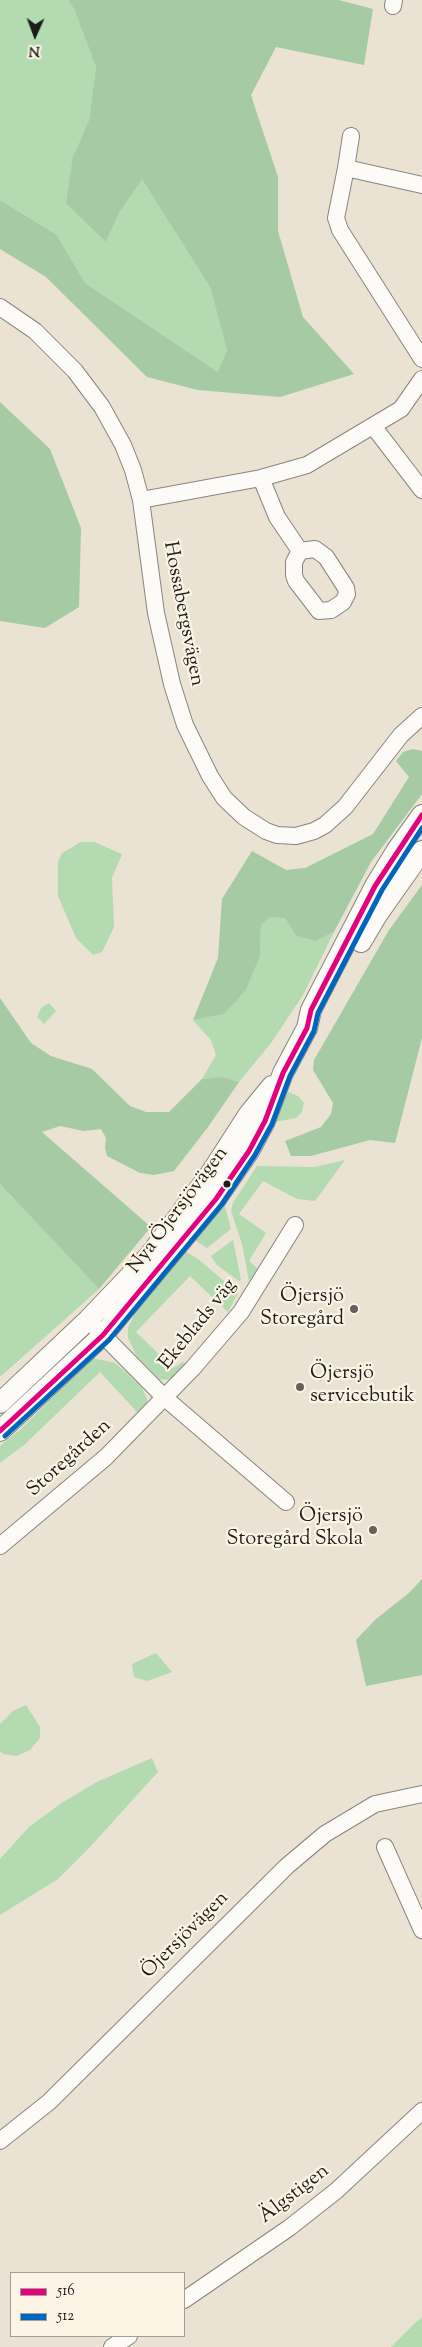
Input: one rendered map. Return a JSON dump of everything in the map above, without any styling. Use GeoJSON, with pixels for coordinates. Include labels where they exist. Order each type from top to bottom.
{"type":"FeatureCollection","features":[{"type":"Feature","properties":{"kind":"street"},"geometry":{"type":"LineString","coordinates":[[351,136],[337,209],[337,224],[422,359]]}},
{"type":"Feature","properties":{"kind":"street"},"geometry":{"type":"LineString","coordinates":[[346,168],[422,185]]}},
{"type":"Feature","properties":{"kind":"street","name":"Hossabergsvägen"},"geometry":{"type":"LineString","coordinates":[[0,307],[35,331],[75,371],[102,407],[123,445],[133,470],[141,500],[163,651],[185,725],[210,776],[224,798],[244,816],[277,836],[296,836],[320,828],[345,807],[401,735],[422,716]]}},
{"type":"Feature","properties":{"kind":"street"},"geometry":{"type":"LineString","coordinates":[[141,500],[260,478],[307,465],[401,408],[422,379]]}},
{"type":"Feature","properties":{"kind":"street"},"geometry":{"type":"LineString","coordinates":[[373,426],[422,490]]}},
{"type":"Feature","properties":{"kind":"street"},"geometry":{"type":"LineString","coordinates":[[260,478],[277,516],[300,551]]}},
{"type":"Feature","properties":{"kind":"street","name":"Nya Öjersjövägen"},"geometry":{"type":"LineString","coordinates":[[0,1431],[103,1335],[228,1182],[261,1128],[283,1073],[307,1028],[311,1010],[375,886],[397,850],[422,815]]}},
{"type":"Feature","properties":{"kind":"street","name":"Nya Öjersjövägen"},"geometry":{"type":"LineString","coordinates":[[307,1028],[320,1015],[377,915],[422,851]]}},
{"type":"Feature","properties":{"kind":"street","name":"Nya Öjersjövägen"},"geometry":{"type":"LineString","coordinates":[[0,1403],[88,1320],[150,1255],[211,1173],[249,1114],[283,1073]]}},
{"type":"Feature","properties":{"kind":"street","name":"Ekeblads väg"},"geometry":{"type":"LineString","coordinates":[[165,1398],[242,1312],[295,1225]]}},
{"type":"Feature","properties":{"kind":"street"},"geometry":{"type":"LineString","coordinates":[[88,1320],[165,1398],[286,1502]]}},
{"type":"Feature","properties":{"kind":"street","name":"Storegården"},"geometry":{"type":"LineString","coordinates":[[0,1546],[106,1457],[165,1398]]}},
{"type":"Feature","properties":{"kind":"street","name":"Öjersjövägen"},"geometry":{"type":"LineString","coordinates":[[0,2141],[49,2102],[287,1866],[325,1834],[375,1804],[422,1794]]}},
{"type":"Feature","properties":{"kind":"street"},"geometry":{"type":"LineString","coordinates":[[385,1847],[422,1930]]}},
{"type":"Feature","properties":{"kind":"street","name":"Älgstigen"},"geometry":{"type":"LineString","coordinates":[[185,2299],[289,2228],[336,2191],[422,2111]]}},
{"type":"Feature","properties":{"kind":"street"},"geometry":{"type":"LineString","coordinates":[[112,2347],[127,2337]]}},
{"type":"Feature","properties":{"kind":"green space"},"geometry":{"type":"Polygon","coordinates":[[[0,0],[68,0],[74,9],[96,67],[89,120],[73,157],[106,242],[119,213],[142,178],[210,287],[227,350],[218,372],[85,283],[57,235],[0,200],[0,0]]]}},
{"type":"Feature","properties":{"kind":"green space"},"geometry":{"type":"Polygon","coordinates":[[[68,0],[339,0],[373,9],[364,65],[276,47],[251,95],[278,177],[278,231],[303,317],[354,374],[280,397],[198,390],[147,377],[46,277],[0,249],[0,200],[57,235],[85,283],[218,372],[227,350],[210,287],[142,179],[119,213],[106,242],[66,203],[73,157],[89,120],[96,67],[74,9],[68,0]]]}},
{"type":"Feature","properties":{"kind":"green space"},"geometry":{"type":"Polygon","coordinates":[[[0,402],[50,449],[81,528],[79,607],[45,628],[0,621],[0,402]]]}},
{"type":"Feature","properties":{"kind":"green space"},"geometry":{"type":"Polygon","coordinates":[[[413,749],[422,751],[422,794],[371,862],[334,932],[315,941],[296,936],[285,918],[270,917],[261,925],[260,956],[245,991],[224,1014],[193,1020],[218,958],[222,899],[252,851],[286,870],[305,868],[373,834],[409,777],[396,761],[403,752],[413,749]]]}},
{"type":"Feature","properties":{"kind":"green space"},"geometry":{"type":"Polygon","coordinates":[[[81,842],[94,842],[122,854],[112,878],[114,927],[102,952],[93,955],[76,938],[58,896],[58,862],[62,853],[81,842]]]}},
{"type":"Feature","properties":{"kind":"green space"},"geometry":{"type":"Polygon","coordinates":[[[422,885],[422,1038],[395,1143],[370,1140],[311,1156],[291,1156],[285,1141],[321,1127],[331,1114],[333,1103],[313,1070],[314,1060],[389,930],[422,885]]]}},
{"type":"Feature","properties":{"kind":"green space"},"geometry":{"type":"Polygon","coordinates":[[[270,917],[285,918],[296,936],[315,941],[334,932],[303,995],[271,1043],[239,1082],[223,1077],[202,1079],[216,1055],[211,1040],[193,1020],[224,1014],[260,956],[261,925],[270,917]]]}},
{"type":"Feature","properties":{"kind":"green space"},"geometry":{"type":"Polygon","coordinates":[[[0,998],[31,1043],[51,1056],[92,1069],[130,1106],[146,1112],[169,1112],[202,1079],[223,1077],[239,1082],[208,1127],[174,1171],[154,1175],[140,1173],[107,1156],[105,1148],[106,1138],[101,1129],[84,1131],[60,1126],[42,1132],[151,1227],[99,1289],[0,1184],[0,998]]]}},
{"type":"Feature","properties":{"kind":"green space"},"geometry":{"type":"Polygon","coordinates":[[[49,1003],[56,1011],[44,1024],[37,1017],[41,1008],[49,1003]]]}},
{"type":"Feature","properties":{"kind":"green space"},"geometry":{"type":"Polygon","coordinates":[[[288,1092],[298,1096],[304,1103],[302,1112],[296,1118],[274,1122],[288,1092]]]}},
{"type":"Feature","properties":{"kind":"green space"},"geometry":{"type":"Polygon","coordinates":[[[345,1160],[315,1201],[297,1199],[263,1181],[239,1214],[266,1233],[249,1261],[258,1269],[249,1281],[242,1244],[231,1211],[233,1203],[257,1166],[315,1167],[345,1160]]]}},
{"type":"Feature","properties":{"kind":"green space"},"geometry":{"type":"Polygon","coordinates":[[[0,1184],[99,1289],[0,1377],[0,1184]]]}},
{"type":"Feature","properties":{"kind":"green space"},"geometry":{"type":"Polygon","coordinates":[[[224,1203],[231,1229],[207,1248],[193,1239],[224,1203]]]}},
{"type":"Feature","properties":{"kind":"green space"},"geometry":{"type":"Polygon","coordinates":[[[233,1240],[241,1280],[239,1281],[217,1265],[211,1256],[233,1240]]]}},
{"type":"Feature","properties":{"kind":"green space"},"geometry":{"type":"Polygon","coordinates":[[[183,1250],[198,1259],[238,1293],[228,1312],[190,1276],[136,1332],[173,1368],[183,1362],[185,1365],[174,1377],[166,1380],[159,1379],[136,1355],[128,1338],[128,1328],[136,1311],[183,1250]]]}},
{"type":"Feature","properties":{"kind":"green space"},"geometry":{"type":"Polygon","coordinates":[[[92,1358],[115,1363],[128,1374],[142,1388],[147,1399],[147,1408],[139,1414],[100,1372],[24,1445],[0,1463],[0,1446],[21,1429],[92,1358]]]}},
{"type":"Feature","properties":{"kind":"green space"},"geometry":{"type":"Polygon","coordinates":[[[422,1579],[422,1675],[366,1686],[356,1640],[376,1619],[409,1593],[422,1579]]]}},
{"type":"Feature","properties":{"kind":"green space"},"geometry":{"type":"Polygon","coordinates":[[[156,1653],[172,1672],[147,1681],[134,1677],[132,1664],[156,1653]]]}},
{"type":"Feature","properties":{"kind":"green space"},"geometry":{"type":"Polygon","coordinates":[[[26,1705],[40,1727],[40,1738],[30,1750],[17,1756],[3,1754],[0,1751],[0,1724],[13,1711],[26,1705]]]}},
{"type":"Feature","properties":{"kind":"green space"},"geometry":{"type":"Polygon","coordinates":[[[152,1758],[158,1772],[89,1848],[58,1879],[0,1915],[0,1859],[29,1827],[63,1802],[97,1782],[152,1758]]]}},
{"type":"Feature","properties":{"kind":"green space"},"geometry":{"type":"Polygon","coordinates":[[[422,2317],[422,2347],[391,2347],[414,2324],[422,2317]]]}},
{"type":"Feature","properties":{"kind":"transit line","name":"516"},"geometry":{"type":"LineString","coordinates":[[0,1431],[103,1335],[216,1199],[249,1151],[265,1121],[283,1073],[307,1028],[311,1010],[375,886],[422,815]]}},
{"type":"Feature","properties":{"kind":"transit line","name":"512"},"geometry":{"type":"LineString","coordinates":[[5,1436],[109,1340],[222,1204],[255,1155],[272,1124],[290,1076],[314,1031],[318,1013],[382,890],[422,828]]}},
{"type":"Feature","properties":{"kind":"place","name":"Öjersjö Storegård"},"geometry":{"type":"Point","coordinates":[354,1309]}},
{"type":"Feature","properties":{"kind":"place","name":"Öjersjö servicebutik"},"geometry":{"type":"Point","coordinates":[300,1387]}},
{"type":"Feature","properties":{"kind":"place","name":"Öjersjö Storegård Skola"},"geometry":{"type":"Point","coordinates":[373,1530]}}]}
